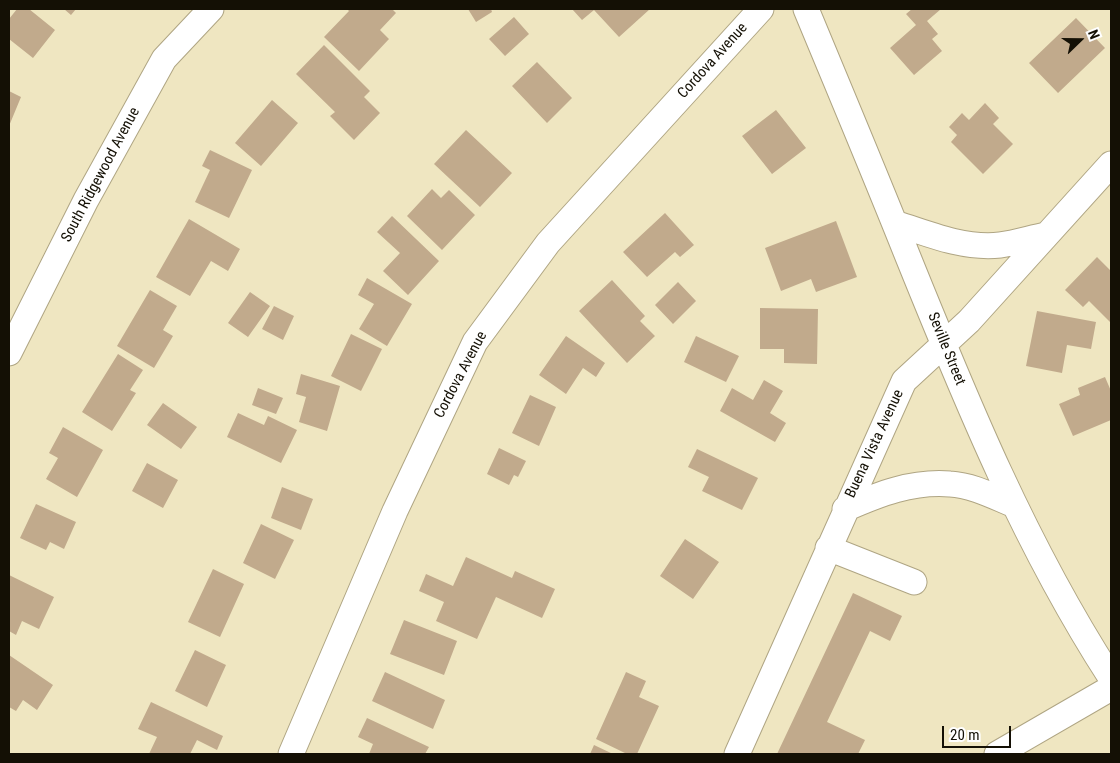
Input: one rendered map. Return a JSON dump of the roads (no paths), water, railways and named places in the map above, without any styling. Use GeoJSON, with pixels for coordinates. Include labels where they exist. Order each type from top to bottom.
{"type":"FeatureCollection","features":[{"type":"Feature","properties":{"kind":"street","name":"South Ridgewood Avenue"},"geometry":{"type":"LineString","coordinates":[[9,353],[86,200],[164,59],[210,9]]}},
{"type":"Feature","properties":{"kind":"street","name":"Cordova Avenue"},"geometry":{"type":"LineString","coordinates":[[291,754],[394,511],[475,342],[548,243],[761,9]]}},
{"type":"Feature","properties":{"kind":"street","name":"Seville Street"},"geometry":{"type":"LineString","coordinates":[[806,9],[1012,504],[1042,561],[1111,678]]}},
{"type":"Feature","properties":{"kind":"street","name":"Buena Vista Avenue"},"geometry":{"type":"LineString","coordinates":[[737,754],[845,509],[904,381],[969,320],[1111,164]]}},
{"type":"Feature","properties":{"kind":"street"},"geometry":{"type":"LineString","coordinates":[[894,223],[936,237],[973,245],[999,245],[1046,235]]}},
{"type":"Feature","properties":{"kind":"street"},"geometry":{"type":"LineString","coordinates":[[845,509],[887,491],[918,485],[951,484],[1012,504]]}},
{"type":"Feature","properties":{"kind":"street"},"geometry":{"type":"LineString","coordinates":[[828,548],[914,582]]}},
{"type":"Feature","properties":{"kind":"street"},"geometry":{"type":"LineString","coordinates":[[997,754],[1111,688]]}}]}
